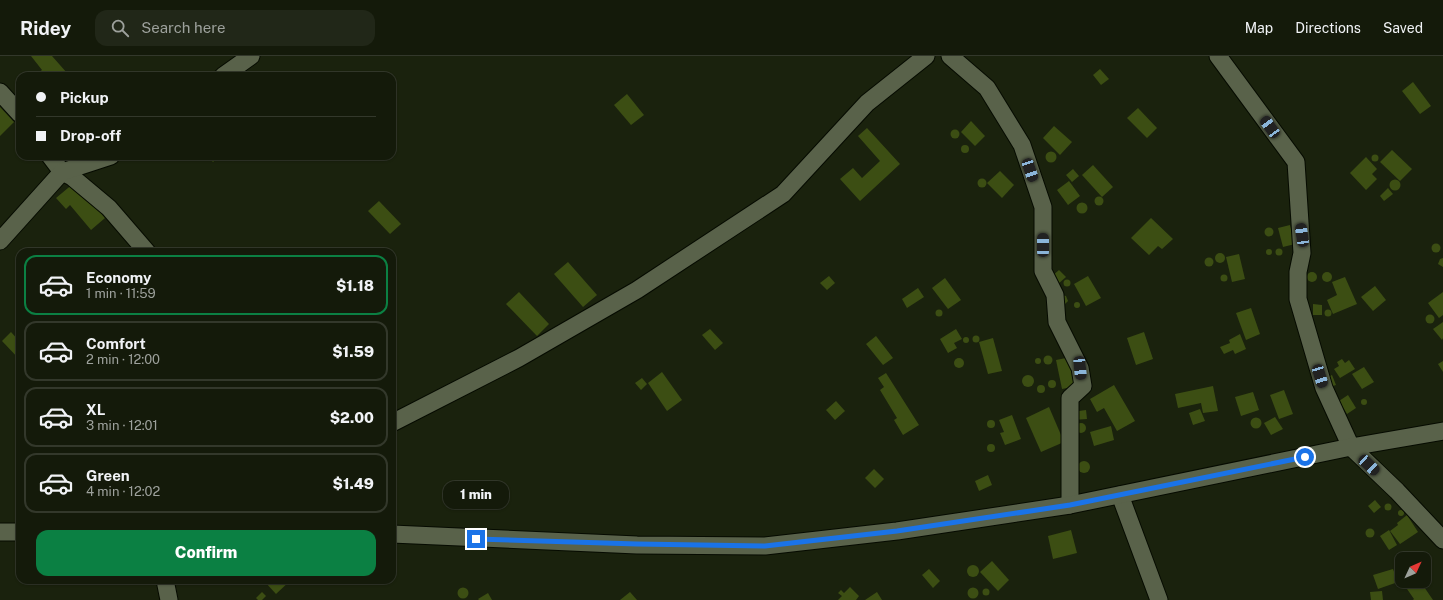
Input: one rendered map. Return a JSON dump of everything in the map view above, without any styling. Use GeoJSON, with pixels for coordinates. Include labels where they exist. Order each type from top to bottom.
{"type":"FeatureCollection","features":[{"type":"Feature","properties":{"kind":"street"},"geometry":{"type":"LineString","coordinates":[[229,72],[251,56]]}},
{"type":"Feature","properties":{"kind":"street"},"geometry":{"type":"LineString","coordinates":[[396,421],[519,358],[631,294],[783,194],[867,103],[926,56]]}},
{"type":"Feature","properties":{"kind":"street"},"geometry":{"type":"LineString","coordinates":[[950,56],[987,88],[1022,145],[1043,207],[1043,271],[1055,295],[1057,322],[1080,368],[1083,386],[1070,398],[1070,505]]}},
{"type":"Feature","properties":{"kind":"street"},"geometry":{"type":"LineString","coordinates":[[1218,56],[1296,162],[1302,247],[1298,299],[1324,388],[1351,448],[1397,491],[1443,540]]}},
{"type":"Feature","properties":{"kind":"street"},"geometry":{"type":"LineString","coordinates":[[0,92],[16,110]]}},
{"type":"Feature","properties":{"kind":"street"},"geometry":{"type":"LineString","coordinates":[[53,160],[62,172],[72,177],[109,208],[144,248]]}},
{"type":"Feature","properties":{"kind":"street"},"geometry":{"type":"LineString","coordinates":[[0,241],[62,172],[100,160]]}},
{"type":"Feature","properties":{"kind":"street"},"geometry":{"type":"LineString","coordinates":[[396,534],[629,544],[765,546],[897,531],[1070,505],[1351,448],[1443,431]]}},
{"type":"Feature","properties":{"kind":"street"},"geometry":{"type":"LineString","coordinates":[[1120,494],[1159,600]]}},
{"type":"Feature","properties":{"kind":"street"},"geometry":{"type":"LineString","coordinates":[[0,532],[16,532]]}},
{"type":"Feature","properties":{"kind":"street"},"geometry":{"type":"LineString","coordinates":[[166,584],[169,600]]}},
{"type":"Feature","properties":{"kind":"building"},"geometry":{"type":"Polygon","coordinates":[[[31,56],[52,56],[66,72],[39,72],[42,70],[31,56]]]}},
{"type":"Feature","properties":{"kind":"building"},"geometry":{"type":"Polygon","coordinates":[[[1100,69],[1109,79],[1101,85],[1093,75],[1100,69]]]}},
{"type":"Feature","properties":{"kind":"building"},"geometry":{"type":"Polygon","coordinates":[[[1413,82],[1431,106],[1420,114],[1402,91],[1413,82]]]}},
{"type":"Feature","properties":{"kind":"building"},"geometry":{"type":"Polygon","coordinates":[[[627,94],[644,115],[631,125],[614,105],[627,94]]]}},
{"type":"Feature","properties":{"kind":"building"},"geometry":{"type":"Polygon","coordinates":[[[0,107],[14,122],[0,136],[0,107]]]}},
{"type":"Feature","properties":{"kind":"building"},"geometry":{"type":"Polygon","coordinates":[[[1138,108],[1157,128],[1147,138],[1127,118],[1138,108]]]}},
{"type":"Feature","properties":{"kind":"building"},"geometry":{"type":"Polygon","coordinates":[[[971,121],[985,136],[975,146],[961,132],[971,121]]]}},
{"type":"Feature","properties":{"kind":"building"},"geometry":{"type":"Polygon","coordinates":[[[1054,126],[1072,142],[1060,155],[1043,138],[1054,126]]]}},
{"type":"Feature","properties":{"kind":"building"},"geometry":{"type":"Polygon","coordinates":[[[867,128],[900,164],[860,201],[840,179],[853,168],[862,178],[880,161],[858,136],[867,128]]]}},
{"type":"Feature","properties":{"kind":"building"},"geometry":{"type":"Polygon","coordinates":[[[955,129],[960,134],[955,139],[950,134],[955,129]]]}},
{"type":"Feature","properties":{"kind":"building"},"geometry":{"type":"Polygon","coordinates":[[[963,145],[967,145],[969,149],[967,153],[963,153],[961,151],[961,147],[963,145]]]}},
{"type":"Feature","properties":{"kind":"building"},"geometry":{"type":"Polygon","coordinates":[[[1392,150],[1412,169],[1400,181],[1380,162],[1392,150]]]}},
{"type":"Feature","properties":{"kind":"building"},"geometry":{"type":"Polygon","coordinates":[[[1049,152],[1053,152],[1055,153],[1055,161],[1049,162],[1046,159],[1046,155],[1049,152]]]}},
{"type":"Feature","properties":{"kind":"building"},"geometry":{"type":"Polygon","coordinates":[[[1375,155],[1378,158],[1375,161],[1372,158],[1375,155]]]}},
{"type":"Feature","properties":{"kind":"building"},"geometry":{"type":"Polygon","coordinates":[[[1366,157],[1377,169],[1372,174],[1377,179],[1366,190],[1350,173],[1366,157]]]}},
{"type":"Feature","properties":{"kind":"building"},"geometry":{"type":"Polygon","coordinates":[[[1093,165],[1113,187],[1102,197],[1082,175],[1093,165]]]}},
{"type":"Feature","properties":{"kind":"building"},"geometry":{"type":"Polygon","coordinates":[[[1073,169],[1079,176],[1072,182],[1066,175],[1073,169]]]}},
{"type":"Feature","properties":{"kind":"building"},"geometry":{"type":"Polygon","coordinates":[[[1000,171],[1014,185],[1002,198],[987,183],[1000,171]]]}},
{"type":"Feature","properties":{"kind":"building"},"geometry":{"type":"Polygon","coordinates":[[[980,179],[984,179],[986,183],[984,187],[980,187],[978,185],[978,181],[980,179]]]}},
{"type":"Feature","properties":{"kind":"building"},"geometry":{"type":"Polygon","coordinates":[[[1393,180],[1397,180],[1399,181],[1399,189],[1393,190],[1390,187],[1390,183],[1393,180]]]}},
{"type":"Feature","properties":{"kind":"building"},"geometry":{"type":"Polygon","coordinates":[[[1069,181],[1080,196],[1068,205],[1057,190],[1069,181]]]}},
{"type":"Feature","properties":{"kind":"building"},"geometry":{"type":"Polygon","coordinates":[[[74,183],[105,218],[91,230],[70,205],[66,209],[56,198],[74,183]]]}},
{"type":"Feature","properties":{"kind":"building"},"geometry":{"type":"Polygon","coordinates":[[[1388,188],[1393,194],[1384,201],[1380,196],[1388,188]]]}},
{"type":"Feature","properties":{"kind":"building"},"geometry":{"type":"Polygon","coordinates":[[[1099,196],[1104,201],[1099,206],[1094,201],[1099,196]]]}},
{"type":"Feature","properties":{"kind":"building"},"geometry":{"type":"Polygon","coordinates":[[[379,201],[401,224],[390,234],[368,211],[379,201]]]}},
{"type":"Feature","properties":{"kind":"building"},"geometry":{"type":"Polygon","coordinates":[[[1080,203],[1084,203],[1086,204],[1086,212],[1080,213],[1077,210],[1077,206],[1080,203]]]}},
{"type":"Feature","properties":{"kind":"building"},"geometry":{"type":"Polygon","coordinates":[[[1151,218],[1173,239],[1162,249],[1158,246],[1149,255],[1131,238],[1151,218]]]}},
{"type":"Feature","properties":{"kind":"building"},"geometry":{"type":"Polygon","coordinates":[[[1290,225],[1295,244],[1283,247],[1278,228],[1290,225]]]}},
{"type":"Feature","properties":{"kind":"building"},"geometry":{"type":"Polygon","coordinates":[[[1269,227],[1274,232],[1269,237],[1264,232],[1269,227]]]}},
{"type":"Feature","properties":{"kind":"building"},"geometry":{"type":"Polygon","coordinates":[[[1434,244],[1438,244],[1440,248],[1438,252],[1434,252],[1432,250],[1432,246],[1434,244]]]}},
{"type":"Feature","properties":{"kind":"building"},"geometry":{"type":"Polygon","coordinates":[[[1269,249],[1272,252],[1269,255],[1266,252],[1269,249]]]}},
{"type":"Feature","properties":{"kind":"building"},"geometry":{"type":"Polygon","coordinates":[[[1279,249],[1282,252],[1279,255],[1276,252],[1279,249]]]}},
{"type":"Feature","properties":{"kind":"building"},"geometry":{"type":"Polygon","coordinates":[[[1220,253],[1225,258],[1220,263],[1215,258],[1220,253]]]}},
{"type":"Feature","properties":{"kind":"building"},"geometry":{"type":"Polygon","coordinates":[[[1239,254],[1245,279],[1232,282],[1226,257],[1239,254]]]}},
{"type":"Feature","properties":{"kind":"building"},"geometry":{"type":"Polygon","coordinates":[[[1207,258],[1211,258],[1213,262],[1211,266],[1207,266],[1205,264],[1205,260],[1207,258]]]}},
{"type":"Feature","properties":{"kind":"building"},"geometry":{"type":"Polygon","coordinates":[[[1443,258],[1443,267],[1438,264],[1440,259],[1443,258]]]}},
{"type":"Feature","properties":{"kind":"building"},"geometry":{"type":"Polygon","coordinates":[[[568,262],[597,295],[583,307],[554,274],[568,262]]]}},
{"type":"Feature","properties":{"kind":"building"},"geometry":{"type":"Polygon","coordinates":[[[1059,270],[1066,277],[1058,284],[1051,277],[1059,270]]]}},
{"type":"Feature","properties":{"kind":"building"},"geometry":{"type":"Polygon","coordinates":[[[1310,272],[1314,272],[1316,273],[1316,281],[1310,282],[1307,279],[1307,275],[1310,272]]]}},
{"type":"Feature","properties":{"kind":"building"},"geometry":{"type":"Polygon","coordinates":[[[1325,272],[1329,272],[1332,277],[1329,282],[1325,282],[1322,279],[1322,275],[1325,272]]]}},
{"type":"Feature","properties":{"kind":"building"},"geometry":{"type":"Polygon","coordinates":[[[1224,274],[1227,275],[1227,281],[1224,282],[1221,281],[1220,278],[1221,275],[1224,274]]]}},
{"type":"Feature","properties":{"kind":"building"},"geometry":{"type":"Polygon","coordinates":[[[829,276],[835,283],[827,290],[820,283],[829,276]]]}},
{"type":"Feature","properties":{"kind":"building"},"geometry":{"type":"Polygon","coordinates":[[[1088,276],[1101,298],[1086,306],[1074,284],[1088,276]]]}},
{"type":"Feature","properties":{"kind":"building"},"geometry":{"type":"Polygon","coordinates":[[[1345,277],[1357,304],[1333,314],[1327,300],[1337,295],[1332,282],[1345,277]]]}},
{"type":"Feature","properties":{"kind":"building"},"geometry":{"type":"Polygon","coordinates":[[[945,278],[961,300],[948,309],[932,288],[945,278]]]}},
{"type":"Feature","properties":{"kind":"building"},"geometry":{"type":"Polygon","coordinates":[[[1067,280],[1070,283],[1067,286],[1064,283],[1067,280]]]}},
{"type":"Feature","properties":{"kind":"building"},"geometry":{"type":"Polygon","coordinates":[[[1375,286],[1386,300],[1373,311],[1361,297],[1375,286]]]}},
{"type":"Feature","properties":{"kind":"building"},"geometry":{"type":"Polygon","coordinates":[[[918,288],[924,297],[907,308],[902,299],[918,288]]]}},
{"type":"Feature","properties":{"kind":"building"},"geometry":{"type":"Polygon","coordinates":[[[519,292],[549,324],[537,336],[506,304],[519,292]]]}},
{"type":"Feature","properties":{"kind":"building"},"geometry":{"type":"Polygon","coordinates":[[[1443,292],[1443,315],[1439,318],[1428,303],[1443,292]]]}},
{"type":"Feature","properties":{"kind":"building"},"geometry":{"type":"Polygon","coordinates":[[[1062,295],[1066,296],[1068,301],[1064,305],[1062,295]]]}},
{"type":"Feature","properties":{"kind":"building"},"geometry":{"type":"Polygon","coordinates":[[[1077,302],[1080,305],[1077,308],[1074,305],[1077,302]]]}},
{"type":"Feature","properties":{"kind":"building"},"geometry":{"type":"Polygon","coordinates":[[[1313,304],[1322,305],[1322,315],[1313,315],[1313,304]]]}},
{"type":"Feature","properties":{"kind":"building"},"geometry":{"type":"Polygon","coordinates":[[[1251,308],[1260,334],[1246,340],[1236,313],[1251,308]]]}},
{"type":"Feature","properties":{"kind":"building"},"geometry":{"type":"Polygon","coordinates":[[[939,310],[942,313],[939,316],[936,313],[939,310]]]}},
{"type":"Feature","properties":{"kind":"building"},"geometry":{"type":"Polygon","coordinates":[[[1328,310],[1331,313],[1328,316],[1325,313],[1328,310]]]}},
{"type":"Feature","properties":{"kind":"building"},"geometry":{"type":"Polygon","coordinates":[[[1430,314],[1435,319],[1430,324],[1425,319],[1430,314]]]}},
{"type":"Feature","properties":{"kind":"building"},"geometry":{"type":"Polygon","coordinates":[[[1443,322],[1443,338],[1442,340],[1433,329],[1443,322]]]}},
{"type":"Feature","properties":{"kind":"building"},"geometry":{"type":"Polygon","coordinates":[[[710,329],[723,343],[715,350],[702,335],[710,329]]]}},
{"type":"Feature","properties":{"kind":"building"},"geometry":{"type":"Polygon","coordinates":[[[956,329],[962,339],[954,343],[957,348],[948,353],[940,339],[956,329]]]}},
{"type":"Feature","properties":{"kind":"building"},"geometry":{"type":"Polygon","coordinates":[[[11,332],[16,338],[16,356],[2,341],[11,332]]]}},
{"type":"Feature","properties":{"kind":"building"},"geometry":{"type":"Polygon","coordinates":[[[1144,332],[1153,359],[1136,365],[1127,338],[1144,332]]]}},
{"type":"Feature","properties":{"kind":"building"},"geometry":{"type":"Polygon","coordinates":[[[1240,334],[1246,349],[1235,354],[1233,350],[1224,354],[1220,347],[1230,343],[1229,340],[1240,334]]]}},
{"type":"Feature","properties":{"kind":"building"},"geometry":{"type":"Polygon","coordinates":[[[876,336],[893,358],[883,365],[866,344],[876,336]]]}},
{"type":"Feature","properties":{"kind":"building"},"geometry":{"type":"Polygon","coordinates":[[[976,336],[979,339],[976,342],[973,339],[976,336]]]}},
{"type":"Feature","properties":{"kind":"building"},"geometry":{"type":"Polygon","coordinates":[[[966,337],[969,340],[966,343],[963,340],[966,337]]]}},
{"type":"Feature","properties":{"kind":"building"},"geometry":{"type":"Polygon","coordinates":[[[993,338],[1002,371],[988,374],[979,342],[993,338]]]}},
{"type":"Feature","properties":{"kind":"building"},"geometry":{"type":"Polygon","coordinates":[[[1046,356],[1050,356],[1052,360],[1050,364],[1046,364],[1044,362],[1044,358],[1046,356]]]}},
{"type":"Feature","properties":{"kind":"building"},"geometry":{"type":"Polygon","coordinates":[[[1071,357],[1077,386],[1062,389],[1056,360],[1071,357]]]}},
{"type":"Feature","properties":{"kind":"building"},"geometry":{"type":"Polygon","coordinates":[[[957,358],[961,358],[963,359],[963,367],[957,368],[954,365],[954,361],[957,358]]]}},
{"type":"Feature","properties":{"kind":"building"},"geometry":{"type":"Polygon","coordinates":[[[1038,358],[1041,361],[1038,364],[1035,361],[1038,358]]]}},
{"type":"Feature","properties":{"kind":"building"},"geometry":{"type":"Polygon","coordinates":[[[1342,359],[1345,363],[1349,360],[1355,369],[1340,378],[1334,369],[1339,366],[1337,362],[1342,359]]]}},
{"type":"Feature","properties":{"kind":"building"},"geometry":{"type":"Polygon","coordinates":[[[1443,361],[1443,372],[1438,364],[1443,361]]]}},
{"type":"Feature","properties":{"kind":"building"},"geometry":{"type":"Polygon","coordinates":[[[1364,367],[1374,382],[1362,389],[1352,374],[1364,367]]]}},
{"type":"Feature","properties":{"kind":"building"},"geometry":{"type":"Polygon","coordinates":[[[662,372],[682,400],[667,411],[648,383],[662,372]]]}},
{"type":"Feature","properties":{"kind":"building"},"geometry":{"type":"Polygon","coordinates":[[[886,373],[919,425],[903,435],[894,420],[897,418],[880,390],[884,387],[878,378],[886,373]]]}},
{"type":"Feature","properties":{"kind":"building"},"geometry":{"type":"Polygon","coordinates":[[[1026,375],[1030,375],[1034,381],[1030,387],[1026,387],[1022,383],[1022,379],[1026,375]]]}},
{"type":"Feature","properties":{"kind":"building"},"geometry":{"type":"Polygon","coordinates":[[[1332,375],[1336,385],[1330,387],[1326,378],[1332,375]]]}},
{"type":"Feature","properties":{"kind":"building"},"geometry":{"type":"Polygon","coordinates":[[[642,378],[647,384],[641,390],[635,383],[642,378]]]}},
{"type":"Feature","properties":{"kind":"building"},"geometry":{"type":"Polygon","coordinates":[[[1050,380],[1054,380],[1056,384],[1054,388],[1050,388],[1048,386],[1048,382],[1050,380]]]}},
{"type":"Feature","properties":{"kind":"building"},"geometry":{"type":"Polygon","coordinates":[[[1039,385],[1043,385],[1045,389],[1043,393],[1039,393],[1037,391],[1037,387],[1039,385]]]}},
{"type":"Feature","properties":{"kind":"building"},"geometry":{"type":"Polygon","coordinates":[[[1114,385],[1135,421],[1117,431],[1104,408],[1097,412],[1090,399],[1114,385]]]}},
{"type":"Feature","properties":{"kind":"building"},"geometry":{"type":"Polygon","coordinates":[[[1213,386],[1218,411],[1203,413],[1201,403],[1178,408],[1175,394],[1213,386]]]}},
{"type":"Feature","properties":{"kind":"building"},"geometry":{"type":"Polygon","coordinates":[[[1284,390],[1293,414],[1279,419],[1270,395],[1284,390]]]}},
{"type":"Feature","properties":{"kind":"building"},"geometry":{"type":"Polygon","coordinates":[[[1253,392],[1259,410],[1241,416],[1235,397],[1253,392]]]}},
{"type":"Feature","properties":{"kind":"building"},"geometry":{"type":"Polygon","coordinates":[[[1348,395],[1356,408],[1347,414],[1339,401],[1348,395]]]}},
{"type":"Feature","properties":{"kind":"building"},"geometry":{"type":"Polygon","coordinates":[[[1364,399],[1367,402],[1364,405],[1361,402],[1364,399]]]}},
{"type":"Feature","properties":{"kind":"building"},"geometry":{"type":"Polygon","coordinates":[[[836,401],[845,411],[835,420],[826,410],[836,401]]]}},
{"type":"Feature","properties":{"kind":"building"},"geometry":{"type":"Polygon","coordinates":[[[1049,407],[1064,442],[1041,452],[1026,418],[1049,407]]]}},
{"type":"Feature","properties":{"kind":"building"},"geometry":{"type":"Polygon","coordinates":[[[1200,409],[1205,421],[1193,425],[1189,413],[1200,409]]]}},
{"type":"Feature","properties":{"kind":"building"},"geometry":{"type":"Polygon","coordinates":[[[1086,410],[1087,419],[1073,420],[1072,412],[1086,410]]]}},
{"type":"Feature","properties":{"kind":"building"},"geometry":{"type":"Polygon","coordinates":[[[1012,415],[1021,439],[1005,445],[1000,433],[1004,432],[999,420],[1012,415]]]}},
{"type":"Feature","properties":{"kind":"building"},"geometry":{"type":"Polygon","coordinates":[[[1275,417],[1283,429],[1271,435],[1264,423],[1275,417]]]}},
{"type":"Feature","properties":{"kind":"building"},"geometry":{"type":"Polygon","coordinates":[[[1254,418],[1258,418],[1260,419],[1260,427],[1254,428],[1251,425],[1251,421],[1254,418]]]}},
{"type":"Feature","properties":{"kind":"building"},"geometry":{"type":"Polygon","coordinates":[[[989,420],[993,420],[995,424],[993,428],[989,428],[987,426],[987,422],[989,420]]]}},
{"type":"Feature","properties":{"kind":"building"},"geometry":{"type":"Polygon","coordinates":[[[1079,423],[1083,423],[1085,424],[1085,432],[1079,433],[1076,430],[1076,426],[1079,423]]]}},
{"type":"Feature","properties":{"kind":"building"},"geometry":{"type":"Polygon","coordinates":[[[1111,426],[1114,440],[1094,446],[1090,432],[1111,426]]]}},
{"type":"Feature","properties":{"kind":"building"},"geometry":{"type":"Polygon","coordinates":[[[989,444],[993,444],[995,448],[993,452],[989,452],[987,450],[987,446],[989,444]]]}},
{"type":"Feature","properties":{"kind":"building"},"geometry":{"type":"Polygon","coordinates":[[[1082,461],[1086,461],[1090,467],[1086,473],[1082,473],[1078,469],[1078,465],[1082,461]]]}},
{"type":"Feature","properties":{"kind":"building"},"geometry":{"type":"Polygon","coordinates":[[[874,469],[884,479],[875,488],[865,478],[874,469]]]}},
{"type":"Feature","properties":{"kind":"building"},"geometry":{"type":"Polygon","coordinates":[[[988,475],[992,485],[979,491],[975,481],[988,475]]]}},
{"type":"Feature","properties":{"kind":"building"},"geometry":{"type":"Polygon","coordinates":[[[1375,500],[1381,507],[1374,513],[1368,506],[1375,500]]]}},
{"type":"Feature","properties":{"kind":"building"},"geometry":{"type":"Polygon","coordinates":[[[1388,504],[1391,507],[1388,510],[1385,507],[1388,504]]]}},
{"type":"Feature","properties":{"kind":"building"},"geometry":{"type":"Polygon","coordinates":[[[1401,510],[1404,513],[1401,516],[1398,513],[1401,510]]]}},
{"type":"Feature","properties":{"kind":"building"},"geometry":{"type":"Polygon","coordinates":[[[1407,515],[1418,532],[1400,544],[1390,531],[1407,515]]]}},
{"type":"Feature","properties":{"kind":"building"},"geometry":{"type":"Polygon","coordinates":[[[1368,529],[1372,529],[1374,533],[1372,537],[1368,537],[1366,535],[1366,531],[1368,529]]]}},
{"type":"Feature","properties":{"kind":"building"},"geometry":{"type":"Polygon","coordinates":[[[1071,530],[1077,553],[1053,559],[1048,536],[1071,530]]]}},
{"type":"Feature","properties":{"kind":"building"},"geometry":{"type":"Polygon","coordinates":[[[1389,530],[1397,545],[1389,550],[1380,536],[1389,530]]]}},
{"type":"Feature","properties":{"kind":"building"},"geometry":{"type":"Polygon","coordinates":[[[992,561],[1009,580],[998,591],[980,572],[992,561]]]}},
{"type":"Feature","properties":{"kind":"building"},"geometry":{"type":"Polygon","coordinates":[[[973,565],[977,567],[979,571],[977,575],[973,577],[969,575],[967,571],[969,567],[973,565]]]}},
{"type":"Feature","properties":{"kind":"building"},"geometry":{"type":"Polygon","coordinates":[[[929,569],[940,581],[933,588],[922,575],[929,569]]]}},
{"type":"Feature","properties":{"kind":"building"},"geometry":{"type":"Polygon","coordinates":[[[1393,569],[1395,574],[1395,583],[1378,589],[1373,575],[1393,569]]]}},
{"type":"Feature","properties":{"kind":"building"},"geometry":{"type":"Polygon","coordinates":[[[267,584],[287,584],[276,594],[267,584]]]}},
{"type":"Feature","properties":{"kind":"building"},"geometry":{"type":"Polygon","coordinates":[[[463,587],[467,589],[469,593],[467,597],[463,599],[459,597],[457,593],[459,589],[463,587]]]}},
{"type":"Feature","properties":{"kind":"building"},"geometry":{"type":"Polygon","coordinates":[[[850,587],[859,596],[856,600],[838,600],[842,596],[838,593],[841,590],[844,593],[850,587]]]}},
{"type":"Feature","properties":{"kind":"building"},"geometry":{"type":"Polygon","coordinates":[[[971,588],[975,588],[977,589],[977,597],[971,598],[968,595],[968,591],[971,588]]]}},
{"type":"Feature","properties":{"kind":"building"},"geometry":{"type":"Polygon","coordinates":[[[1406,588],[1425,588],[1433,600],[1413,600],[1414,599],[1406,588]]]}},
{"type":"Feature","properties":{"kind":"building"},"geometry":{"type":"Polygon","coordinates":[[[986,589],[989,592],[986,595],[983,592],[986,589]]]}},
{"type":"Feature","properties":{"kind":"building"},"geometry":{"type":"Polygon","coordinates":[[[1382,591],[1383,600],[1371,600],[1370,592],[1382,591]]]}},
{"type":"Feature","properties":{"kind":"building"},"geometry":{"type":"Polygon","coordinates":[[[262,592],[266,596],[262,600],[258,600],[256,598],[262,592]]]}},
{"type":"Feature","properties":{"kind":"building"},"geometry":{"type":"Polygon","coordinates":[[[630,592],[637,600],[620,600],[630,592]]]}},
{"type":"Feature","properties":{"kind":"building"},"geometry":{"type":"Polygon","coordinates":[[[877,592],[882,600],[865,600],[877,592]]]}},
{"type":"Feature","properties":{"kind":"building"},"geometry":{"type":"Polygon","coordinates":[[[488,593],[492,600],[478,599],[488,593]]]}},
{"type":"Feature","properties":{"kind":"route"},"geometry":{"type":"LineString","coordinates":[[476,539],[765,546],[897,531],[1070,505],[1305,457]]}}]}
